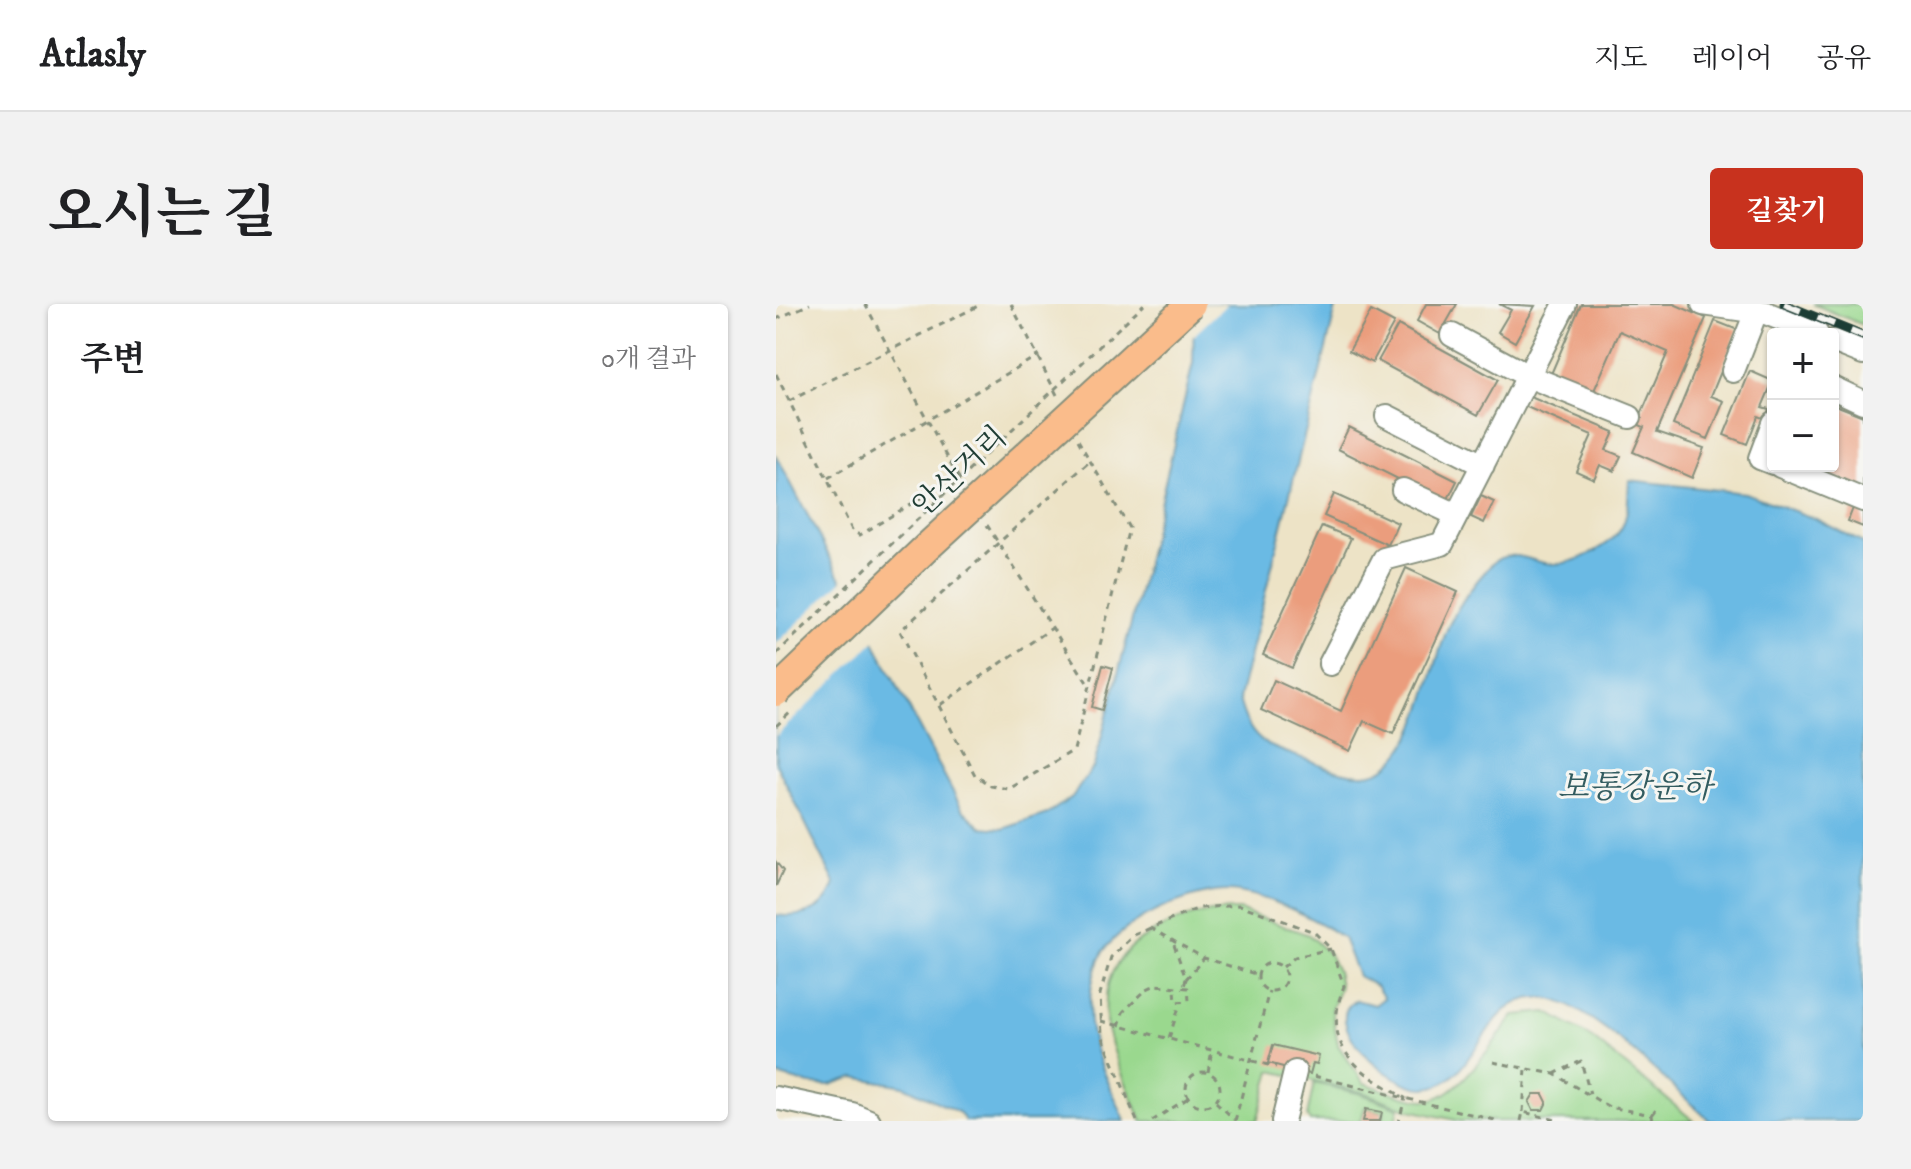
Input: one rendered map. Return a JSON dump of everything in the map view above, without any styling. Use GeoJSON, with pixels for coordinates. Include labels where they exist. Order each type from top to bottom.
{"type":"FeatureCollection","features":[{"type":"Feature","properties":{"kind":"main road","name":"안산거리"},"geometry":{"type":"LineString","coordinates":[[776,692],[926,548],[1191,304]]}},
{"type":"Feature","properties":{"kind":"street"},"geometry":{"type":"LineString","coordinates":[[1330,664],[1384,559],[1442,544],[1565,304]]}},
{"type":"Feature","properties":{"kind":"street"},"geometry":{"type":"LineString","coordinates":[[1703,304],[1756,312],[1800,328]]}},
{"type":"Feature","properties":{"kind":"street"},"geometry":{"type":"LineString","coordinates":[[1733,371],[1756,312]]}},
{"type":"Feature","properties":{"kind":"street"},"geometry":{"type":"LineString","coordinates":[[1452,335],[1528,376],[1630,417]]}},
{"type":"Feature","properties":{"kind":"street"},"geometry":{"type":"LineString","coordinates":[[1839,343],[1863,353]]}},
{"type":"Feature","properties":{"kind":"street"},"geometry":{"type":"LineString","coordinates":[[1839,391],[1863,402]]}},
{"type":"Feature","properties":{"kind":"street"},"geometry":{"type":"LineString","coordinates":[[1387,416],[1483,465]]}},
{"type":"Feature","properties":{"kind":"street"},"geometry":{"type":"LineString","coordinates":[[1767,439],[1760,458],[1767,461]]}},
{"type":"Feature","properties":{"kind":"street"},"geometry":{"type":"LineString","coordinates":[[1795,472],[1863,500]]}},
{"type":"Feature","properties":{"kind":"street"},"geometry":{"type":"LineString","coordinates":[[1403,490],[1457,515]]}},
{"type":"Feature","properties":{"kind":"street"},"geometry":{"type":"LineString","coordinates":[[1283,1121],[1295,1072]]}},
{"type":"Feature","properties":{"kind":"street"},"geometry":{"type":"LineString","coordinates":[[776,1098],[852,1114],[869,1121]]}},
{"type":"Feature","properties":{"kind":"path"},"geometry":{"type":"LineString","coordinates":[[776,319],[810,304]]}},
{"type":"Feature","properties":{"kind":"path"},"geometry":{"type":"LineString","coordinates":[[789,401],[982,304]]}},
{"type":"Feature","properties":{"kind":"path"},"geometry":{"type":"LineString","coordinates":[[1011,304],[1039,355],[1063,409]]}},
{"type":"Feature","properties":{"kind":"path"},"geometry":{"type":"LineString","coordinates":[[776,654],[1144,304]]}},
{"type":"Feature","properties":{"kind":"path"},"geometry":{"type":"LineString","coordinates":[[827,479],[1039,355]]}},
{"type":"Feature","properties":{"kind":"path"},"geometry":{"type":"LineString","coordinates":[[776,374],[853,532],[860,535],[957,476]]}},
{"type":"Feature","properties":{"kind":"path"},"geometry":{"type":"LineString","coordinates":[[1076,436],[1088,463],[1129,528],[1074,750],[1009,789],[991,786],[975,775],[900,631],[1088,463]]}},
{"type":"Feature","properties":{"kind":"path"},"geometry":{"type":"LineString","coordinates":[[939,706],[1052,628]]}},
{"type":"Feature","properties":{"kind":"path"},"geometry":{"type":"LineString","coordinates":[[1137,1121],[1102,1035],[1100,994],[1111,957],[1134,935],[1199,908],[1240,905],[1314,932],[1331,949],[1344,986],[1334,1011],[1340,1042],[1363,1074],[1405,1098],[1399,1121]]}},
{"type":"Feature","properties":{"kind":"path"},"geometry":{"type":"LineString","coordinates":[[1150,928],[1174,945],[1258,975]]}},
{"type":"Feature","properties":{"kind":"path"},"geometry":{"type":"LineString","coordinates":[[1174,945],[1186,979]]}},
{"type":"Feature","properties":{"kind":"path"},"geometry":{"type":"LineString","coordinates":[[1282,968],[1295,957],[1331,949]]}},
{"type":"Feature","properties":{"kind":"path"},"geometry":{"type":"LineString","coordinates":[[1169,1039],[1180,1004],[1191,997],[1184,986],[1186,979],[1204,958]]}},
{"type":"Feature","properties":{"kind":"path"},"geometry":{"type":"LineString","coordinates":[[1258,975],[1271,963],[1282,968]]}},
{"type":"Feature","properties":{"kind":"path"},"geometry":{"type":"LineString","coordinates":[[1258,975],[1261,987],[1269,991],[1283,985],[1282,968]]}},
{"type":"Feature","properties":{"kind":"path"},"geometry":{"type":"LineString","coordinates":[[1119,1026],[1123,1012],[1147,989],[1166,985],[1175,989],[1184,986]]}},
{"type":"Feature","properties":{"kind":"path"},"geometry":{"type":"LineString","coordinates":[[1175,989],[1173,998],[1180,1004]]}},
{"type":"Feature","properties":{"kind":"path"},"geometry":{"type":"LineString","coordinates":[[1236,1121],[1269,991]]}},
{"type":"Feature","properties":{"kind":"path"},"geometry":{"type":"LineString","coordinates":[[1212,1050],[1208,1072],[1220,1087],[1216,1101]]}},
{"type":"Feature","properties":{"kind":"path"},"geometry":{"type":"LineString","coordinates":[[1554,1074],[1581,1061],[1591,1096]]}},
{"type":"Feature","properties":{"kind":"path"},"geometry":{"type":"LineString","coordinates":[[1493,1062],[1554,1074],[1609,1107],[1652,1115]]}},
{"type":"Feature","properties":{"kind":"path"},"geometry":{"type":"LineString","coordinates":[[1521,1121],[1526,1069]]}},
{"type":"Feature","properties":{"kind":"path"},"geometry":{"type":"LineString","coordinates":[[1188,1098],[1189,1078],[1208,1072]]}},
{"type":"Feature","properties":{"kind":"path"},"geometry":{"type":"LineString","coordinates":[[1188,1098],[1198,1106],[1216,1101]]}},
{"type":"Feature","properties":{"kind":"path"},"geometry":{"type":"LineString","coordinates":[[1152,1121],[1188,1098]]}},
{"type":"Feature","properties":{"kind":"path"},"geometry":{"type":"LineString","coordinates":[[1216,1101],[1236,1121]]}},
{"type":"Feature","properties":{"kind":"path"},"geometry":{"type":"LineString","coordinates":[[1653,1121],[1652,1115],[1659,1106]]}},
{"type":"Feature","properties":{"kind":"path"},"geometry":{"type":"LineString","coordinates":[[1523,1112],[1560,1121]]}},
{"type":"Feature","properties":{"kind":"green space"},"geometry":{"type":"Polygon","coordinates":[[[1813,304],[1863,304],[1863,325],[1813,304]]]}},
{"type":"Feature","properties":{"kind":"green space"},"geometry":{"type":"Polygon","coordinates":[[[1239,910],[1309,935],[1329,954],[1340,986],[1332,1010],[1338,1045],[1364,1083],[1416,1099],[1436,1098],[1462,1080],[1515,1015],[1547,1012],[1592,1038],[1694,1121],[1460,1121],[1410,1110],[1362,1092],[1271,1071],[1257,1121],[1142,1121],[1112,1045],[1106,1019],[1106,995],[1112,972],[1127,951],[1163,927],[1194,915],[1239,910]]]}},
{"type":"Feature","properties":{"kind":"green space"},"geometry":{"type":"Polygon","coordinates":[[[1314,1083],[1362,1094],[1399,1108],[1396,1121],[1382,1121],[1384,1112],[1365,1107],[1361,1121],[1310,1121],[1307,1116],[1314,1083]]]}},
{"type":"Feature","properties":{"kind":"water","name":"보통강운하"},"geometry":{"type":"Polygon","coordinates":[[[1185,304],[1337,304],[1239,699],[1254,734],[1269,745],[1291,754],[1349,773],[1364,774],[1383,769],[1398,756],[1410,737],[1449,625],[1485,571],[1506,556],[1554,564],[1582,557],[1602,547],[1622,527],[1628,504],[1629,480],[1745,493],[1816,519],[1863,543],[1863,1121],[1710,1121],[1608,1031],[1564,1003],[1545,998],[1524,1000],[1507,1009],[1456,1073],[1442,1084],[1424,1088],[1410,1085],[1377,1066],[1351,1037],[1345,1023],[1346,1010],[1356,1000],[1375,1005],[1384,998],[1376,986],[1358,976],[1343,938],[1279,904],[1238,892],[1222,891],[1184,899],[1144,917],[1113,940],[1099,959],[1092,986],[1090,1023],[1100,1061],[1125,1121],[965,1121],[960,1113],[904,1086],[854,1077],[830,1085],[810,1084],[776,1075],[776,915],[813,911],[826,900],[835,883],[776,764],[776,455],[962,809],[981,827],[1003,829],[1047,814],[1072,797],[1094,766],[1139,593],[1193,363],[1194,314],[1185,304]]]}},
{"type":"Feature","properties":{"kind":"pier"},"geometry":{"type":"Polygon","coordinates":[[[1181,304],[1227,304],[1189,340],[1190,315],[1181,304]]]}},
{"type":"Feature","properties":{"kind":"pier"},"geometry":{"type":"Polygon","coordinates":[[[845,578],[877,639],[776,736],[776,644],[845,578]]]}},
{"type":"Feature","properties":{"kind":"building"},"geometry":{"type":"Polygon","coordinates":[[[1426,304],[1457,304],[1440,334],[1417,321],[1426,304]]]}},
{"type":"Feature","properties":{"kind":"building"},"geometry":{"type":"Polygon","coordinates":[[[1499,304],[1535,306],[1515,342],[1498,332],[1511,310],[1499,304]]]}},
{"type":"Feature","properties":{"kind":"building"},"geometry":{"type":"Polygon","coordinates":[[[1581,304],[1674,304],[1706,318],[1657,432],[1704,448],[1692,478],[1633,452],[1644,427],[1637,424],[1668,352],[1620,331],[1593,393],[1551,374],[1581,304]]]}},
{"type":"Feature","properties":{"kind":"building"},"geometry":{"type":"Polygon","coordinates":[[[1371,311],[1394,323],[1372,363],[1349,351],[1371,311]]]}},
{"type":"Feature","properties":{"kind":"building"},"geometry":{"type":"Polygon","coordinates":[[[1715,321],[1738,330],[1711,396],[1724,401],[1708,439],[1673,425],[1715,321]]]}},
{"type":"Feature","properties":{"kind":"building"},"geometry":{"type":"Polygon","coordinates":[[[1398,325],[1498,380],[1478,415],[1378,361],[1398,325]]]}},
{"type":"Feature","properties":{"kind":"building"},"geometry":{"type":"Polygon","coordinates":[[[1750,371],[1767,378],[1767,395],[1762,407],[1767,408],[1767,414],[1765,419],[1758,416],[1747,444],[1724,435],[1750,371]]]}},
{"type":"Feature","properties":{"kind":"building"},"geometry":{"type":"Polygon","coordinates":[[[1528,396],[1614,432],[1606,450],[1621,456],[1614,471],[1600,465],[1594,479],[1576,471],[1592,435],[1524,406],[1528,396]]]}},
{"type":"Feature","properties":{"kind":"building"},"geometry":{"type":"Polygon","coordinates":[[[1839,406],[1863,416],[1863,488],[1824,472],[1839,472],[1839,406]]]}},
{"type":"Feature","properties":{"kind":"building"},"geometry":{"type":"Polygon","coordinates":[[[1349,427],[1457,481],[1446,503],[1338,449],[1349,427]]]}},
{"type":"Feature","properties":{"kind":"building"},"geometry":{"type":"Polygon","coordinates":[[[1334,494],[1398,523],[1388,545],[1324,516],[1334,494]]]}},
{"type":"Feature","properties":{"kind":"building"},"geometry":{"type":"Polygon","coordinates":[[[1481,496],[1494,502],[1484,523],[1471,517],[1481,496]]]}},
{"type":"Feature","properties":{"kind":"building"},"geometry":{"type":"Polygon","coordinates":[[[1853,508],[1863,512],[1863,527],[1848,521],[1853,508]]]}},
{"type":"Feature","properties":{"kind":"building"},"geometry":{"type":"Polygon","coordinates":[[[1322,526],[1351,538],[1292,668],[1263,655],[1322,526]]]}},
{"type":"Feature","properties":{"kind":"building"},"geometry":{"type":"Polygon","coordinates":[[[1406,568],[1458,592],[1393,734],[1364,721],[1350,751],[1261,710],[1274,680],[1341,711],[1406,568]]]}},
{"type":"Feature","properties":{"kind":"building"},"geometry":{"type":"Polygon","coordinates":[[[1103,665],[1113,668],[1102,710],[1092,707],[1103,665]]]}},
{"type":"Feature","properties":{"kind":"building"},"geometry":{"type":"Polygon","coordinates":[[[776,862],[783,871],[776,886],[776,862]]]}},
{"type":"Feature","properties":{"kind":"building"},"geometry":{"type":"Polygon","coordinates":[[[1273,1045],[1319,1056],[1317,1064],[1313,1063],[1310,1074],[1268,1063],[1273,1045]]]}},
{"type":"Feature","properties":{"kind":"building"},"geometry":{"type":"Polygon","coordinates":[[[1534,1094],[1543,1094],[1547,1102],[1543,1110],[1533,1110],[1529,1102],[1534,1094]]]}},
{"type":"Feature","properties":{"kind":"building"},"geometry":{"type":"Polygon","coordinates":[[[1366,1109],[1382,1112],[1380,1121],[1363,1121],[1366,1109]]]}},
{"type":"Feature","properties":{"kind":"railway"},"geometry":{"type":"LineString","coordinates":[[1784,304],[1863,336]]}}]}
